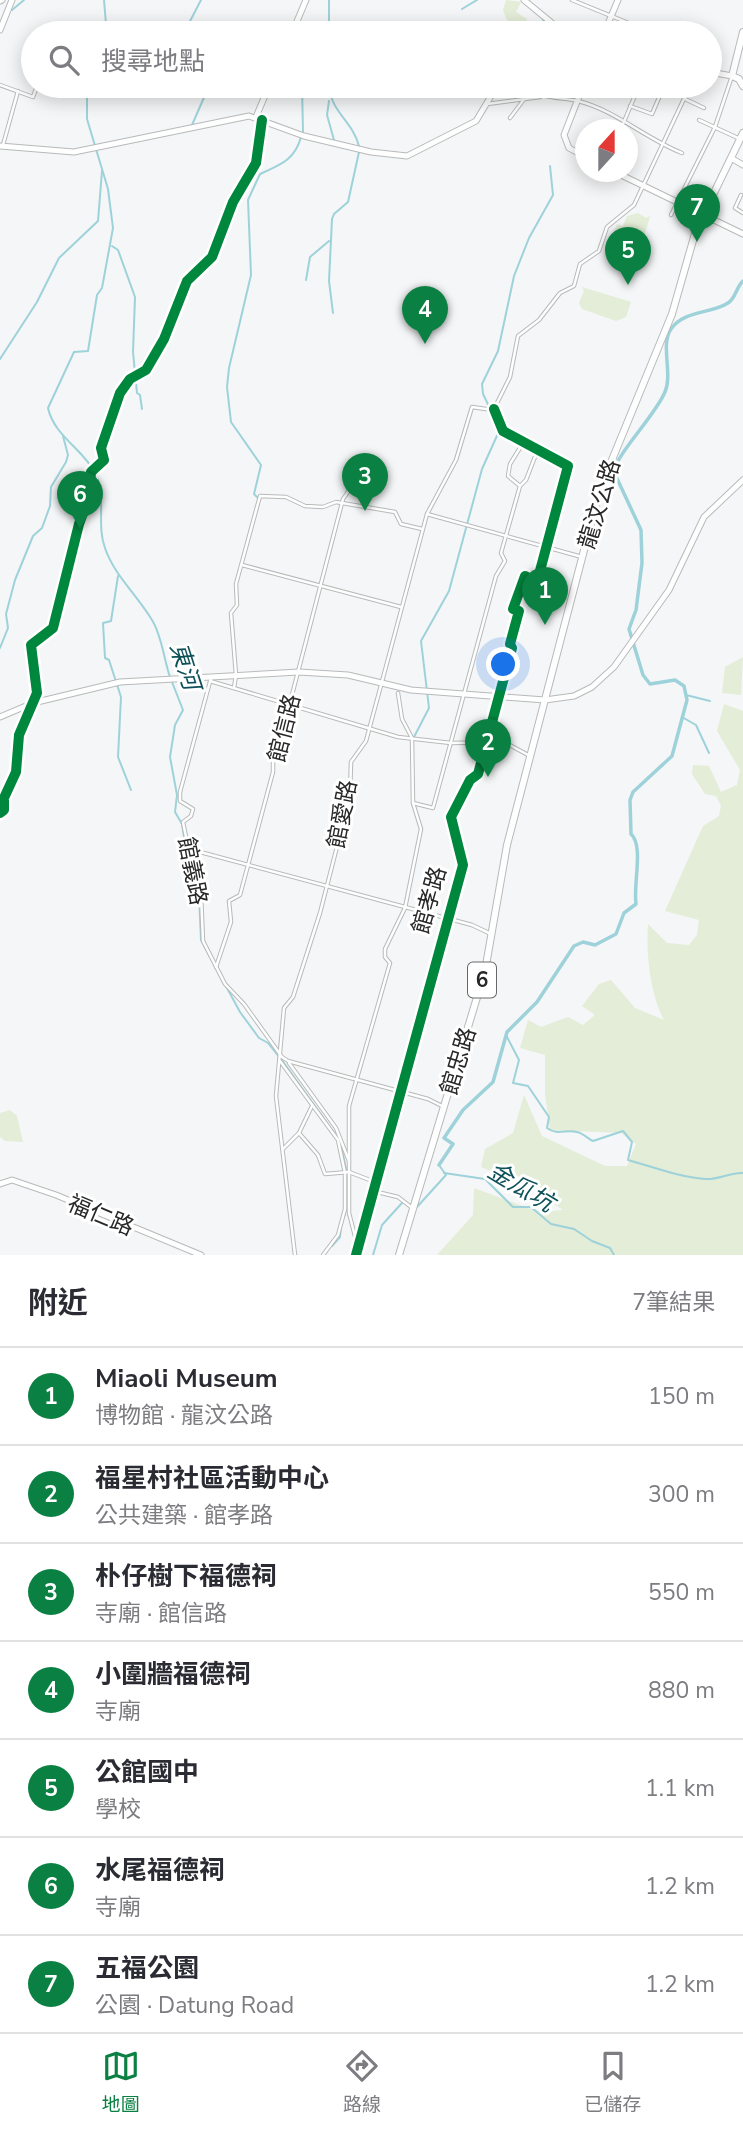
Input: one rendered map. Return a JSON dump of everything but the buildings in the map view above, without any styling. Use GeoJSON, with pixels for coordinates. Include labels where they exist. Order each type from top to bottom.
{"type":"FeatureCollection","features":[{"type":"Feature","properties":{"kind":"main road"},"geometry":{"type":"LineString","coordinates":[[743,32],[732,76],[739,79],[743,86]]}},
{"type":"Feature","properties":{"kind":"main road","name":"6"},"geometry":{"type":"LineString","coordinates":[[704,214],[742,136]]}},
{"type":"Feature","properties":{"kind":"main road","name":"龍汶公路"},"geometry":{"type":"LineString","coordinates":[[545,700],[600,489],[672,314],[692,243],[704,214]]}},
{"type":"Feature","properties":{"kind":"main road","name":"館忠路"},"geometry":{"type":"LineString","coordinates":[[399,1255],[485,971],[505,856],[545,700]]}},
{"type":"Feature","properties":{"kind":"street"},"geometry":{"type":"LineString","coordinates":[[0,30],[12,0]]}},
{"type":"Feature","properties":{"kind":"street"},"geometry":{"type":"LineString","coordinates":[[297,21],[306,0]]}},
{"type":"Feature","properties":{"kind":"street"},"geometry":{"type":"LineString","coordinates":[[524,0],[549,21]]}},
{"type":"Feature","properties":{"kind":"street"},"geometry":{"type":"LineString","coordinates":[[572,0],[622,21]]}},
{"type":"Feature","properties":{"kind":"street"},"geometry":{"type":"LineString","coordinates":[[609,21],[618,0]]}},
{"type":"Feature","properties":{"kind":"street"},"geometry":{"type":"LineString","coordinates":[[671,215],[715,127],[732,76],[722,74]]}},
{"type":"Feature","properties":{"kind":"street"},"geometry":{"type":"LineString","coordinates":[[0,85],[21,92]]}},
{"type":"Feature","properties":{"kind":"street"},"geometry":{"type":"LineString","coordinates":[[18,91],[1,146],[74,152],[259,118],[302,136],[359,150],[407,156],[471,126],[491,98]]}},
{"type":"Feature","properties":{"kind":"street"},"geometry":{"type":"LineString","coordinates":[[0,813],[16,772],[21,728],[33,703],[37,682],[31,645],[53,628],[94,470],[104,460],[101,448],[120,393],[134,376],[146,370],[164,339],[187,281],[212,257],[233,202],[256,163],[259,118],[265,98]]}},
{"type":"Feature","properties":{"kind":"street"},"geometry":{"type":"LineString","coordinates":[[488,104],[531,98]]}},
{"type":"Feature","properties":{"kind":"street"},"geometry":{"type":"LineString","coordinates":[[556,98],[594,106],[615,119]]}},
{"type":"Feature","properties":{"kind":"street"},"geometry":{"type":"LineString","coordinates":[[575,152],[564,140],[578,98]]}},
{"type":"Feature","properties":{"kind":"street"},"geometry":{"type":"LineString","coordinates":[[625,119],[634,98]]}},
{"type":"Feature","properties":{"kind":"street"},"geometry":{"type":"LineString","coordinates":[[630,106],[652,114],[659,98]]}},
{"type":"Feature","properties":{"kind":"street"},"geometry":{"type":"LineString","coordinates":[[510,118],[525,99]]}},
{"type":"Feature","properties":{"kind":"street"},"geometry":{"type":"LineString","coordinates":[[414,803],[433,808],[496,576],[505,561],[501,553],[520,486],[526,480],[538,449],[503,431],[494,409],[510,377],[518,336],[539,320],[560,293],[574,286],[580,264],[599,251],[607,227],[634,205],[684,99],[704,107]]}},
{"type":"Feature","properties":{"kind":"street"},"geometry":{"type":"LineString","coordinates":[[699,120],[742,136]]}},
{"type":"Feature","properties":{"kind":"street"},"geometry":{"type":"LineString","coordinates":[[638,132],[682,153]]}},
{"type":"Feature","properties":{"kind":"street"},"geometry":{"type":"LineString","coordinates":[[731,158],[743,165]]}},
{"type":"Feature","properties":{"kind":"street"},"geometry":{"type":"LineString","coordinates":[[638,182],[743,233]]}},
{"type":"Feature","properties":{"kind":"street"},"geometry":{"type":"LineString","coordinates":[[741,195],[735,206],[743,213]]}},
{"type":"Feature","properties":{"kind":"street","name":"館愛路"},"geometry":{"type":"LineString","coordinates":[[295,1255],[276,1096],[276,1071],[282,1056],[284,1008],[293,997],[327,885],[350,796],[351,762],[366,741],[427,514],[456,460],[472,407],[494,409]]}},
{"type":"Feature","properties":{"kind":"street"},"geometry":{"type":"LineString","coordinates":[[520,486],[508,476],[510,464],[524,441]]}},
{"type":"Feature","properties":{"kind":"street","name":"館孝路"},"geometry":{"type":"LineString","coordinates":[[356,1255],[446,918],[463,865],[451,817],[470,780],[478,774],[519,611],[513,609],[525,576],[537,582],[568,466],[538,449]]}},
{"type":"Feature","properties":{"kind":"street"},"geometry":{"type":"LineString","coordinates":[[0,718],[33,703],[117,682],[171,677],[211,678],[236,674],[330,673],[381,684],[464,694],[545,700],[574,696],[592,687],[614,667],[669,590],[704,517],[743,480]]}},
{"type":"Feature","properties":{"kind":"street","name":"館信路"},"geometry":{"type":"LineString","coordinates":[[216,967],[231,922],[229,901],[240,895],[273,772],[273,752],[299,672],[344,503],[351,489],[349,484]]}},
{"type":"Feature","properties":{"kind":"street"},"geometry":{"type":"LineString","coordinates":[[234,688],[236,674],[231,613],[237,605],[236,584],[260,496],[286,497],[306,506],[323,507],[336,502],[395,512],[401,524],[422,529]]}},
{"type":"Feature","properties":{"kind":"street"},"geometry":{"type":"LineString","coordinates":[[427,514],[582,557]]}},
{"type":"Feature","properties":{"kind":"street"},"geometry":{"type":"LineString","coordinates":[[242,565],[401,607]]}},
{"type":"Feature","properties":{"kind":"street"},"geometry":{"type":"LineString","coordinates":[[211,678],[234,688],[370,726],[398,737],[451,743],[487,740],[505,742],[530,756]]}},
{"type":"Feature","properties":{"kind":"street","name":"館義路"},"geometry":{"type":"LineString","coordinates":[[211,678],[180,792],[180,801],[193,809],[191,816],[183,822],[201,894],[203,941],[225,984],[288,1061]]}},
{"type":"Feature","properties":{"kind":"street"},"geometry":{"type":"LineString","coordinates":[[323,1255],[338,1235],[345,1209],[349,1160],[349,1105],[390,963],[385,957],[385,949],[405,908],[421,829],[414,803],[412,738],[402,719],[398,693]]}},
{"type":"Feature","properties":{"kind":"street"},"geometry":{"type":"LineString","coordinates":[[189,849],[446,918],[491,934]]}},
{"type":"Feature","properties":{"kind":"street"},"geometry":{"type":"LineString","coordinates":[[280,1061],[338,1140],[347,1172],[349,1213],[357,1247]]}},
{"type":"Feature","properties":{"kind":"street"},"geometry":{"type":"LineString","coordinates":[[288,1061],[399,1091],[443,1107]]}},
{"type":"Feature","properties":{"kind":"street"},"geometry":{"type":"LineString","coordinates":[[288,1061],[336,1128],[349,1160]]}},
{"type":"Feature","properties":{"kind":"street"},"geometry":{"type":"LineString","coordinates":[[283,1149],[299,1133],[312,1106]]}},
{"type":"Feature","properties":{"kind":"street"},"geometry":{"type":"LineString","coordinates":[[299,1133],[318,1155],[325,1174],[347,1172],[375,1182]]}},
{"type":"Feature","properties":{"kind":"street","name":"福仁路"},"geometry":{"type":"LineString","coordinates":[[0,1184],[12,1180],[56,1195],[201,1255]]}},
{"type":"Feature","properties":{"kind":"street"},"geometry":{"type":"LineString","coordinates":[[373,1191],[398,1197],[413,1208]]}},
{"type":"Feature","properties":{"kind":"green space"},"geometry":{"type":"Polygon","coordinates":[[[506,0],[521,2],[516,12],[526,21],[507,21],[503,10],[506,0]]]}},
{"type":"Feature","properties":{"kind":"green space"},"geometry":{"type":"Polygon","coordinates":[[[638,213],[646,218],[650,216],[636,265],[618,258],[616,250],[620,237],[613,235],[617,224],[623,226],[627,216],[638,213]]]}},
{"type":"Feature","properties":{"kind":"green space"},"geometry":{"type":"Polygon","coordinates":[[[582,287],[631,302],[626,317],[616,321],[582,309],[579,303],[584,291],[582,287]]]}},
{"type":"Feature","properties":{"kind":"green space"},"geometry":{"type":"Polygon","coordinates":[[[743,657],[741,695],[722,693],[725,667],[743,657]]]}},
{"type":"Feature","properties":{"kind":"green space"},"geometry":{"type":"Polygon","coordinates":[[[724,704],[743,711],[743,1255],[437,1255],[473,1215],[474,1188],[539,1212],[563,1210],[527,1186],[481,1167],[485,1149],[513,1133],[524,1095],[542,1136],[605,1166],[627,1166],[636,1144],[621,1133],[550,1130],[545,1094],[545,1055],[520,1048],[528,1020],[541,1027],[568,1017],[583,1025],[595,1015],[582,1006],[599,984],[611,980],[635,1008],[664,1020],[655,998],[650,974],[648,924],[667,943],[689,945],[697,935],[699,920],[665,911],[703,826],[719,816],[721,806],[716,796],[705,794],[692,774],[693,765],[709,766],[721,792],[737,785],[740,770],[717,731],[724,704]]]}},
{"type":"Feature","properties":{"kind":"green space"},"geometry":{"type":"Polygon","coordinates":[[[10,1110],[17,1116],[23,1142],[5,1141],[0,1137],[0,1113],[10,1110]]]}},
{"type":"Feature","properties":{"kind":"waterway"},"geometry":{"type":"LineString","coordinates":[[12,10],[24,0]]}},
{"type":"Feature","properties":{"kind":"waterway","name":"東河"},"geometry":{"type":"LineString","coordinates":[[104,0],[106,21]]}},
{"type":"Feature","properties":{"kind":"waterway"},"geometry":{"type":"LineString","coordinates":[[190,21],[201,0]]}},
{"type":"Feature","properties":{"kind":"waterway"},"geometry":{"type":"LineString","coordinates":[[329,0],[329,21]]}},
{"type":"Feature","properties":{"kind":"waterway"},"geometry":{"type":"LineString","coordinates":[[462,9],[477,0]]}},
{"type":"Feature","properties":{"kind":"waterway","name":"東河"},"geometry":{"type":"LineString","coordinates":[[87,98],[87,119],[108,189],[113,228],[102,288],[97,295],[88,351],[74,352],[48,408],[56,427],[95,473],[99,482],[101,530],[105,548],[114,567],[155,626],[170,677]]}},
{"type":"Feature","properties":{"kind":"waterway"},"geometry":{"type":"LineString","coordinates":[[192,125],[204,98]]}},
{"type":"Feature","properties":{"kind":"waterway"},"geometry":{"type":"LineString","coordinates":[[302,98],[303,132]]}},
{"type":"Feature","properties":{"kind":"waterway"},"geometry":{"type":"LineString","coordinates":[[332,98],[359,146]]}},
{"type":"Feature","properties":{"kind":"waterway"},"geometry":{"type":"LineString","coordinates":[[329,101],[327,115],[334,140]]}},
{"type":"Feature","properties":{"kind":"waterway"},"geometry":{"type":"LineString","coordinates":[[258,498],[254,494],[261,465],[231,422],[227,387],[251,275],[248,200],[260,174],[291,156],[301,137]]}},
{"type":"Feature","properties":{"kind":"waterway"},"geometry":{"type":"LineString","coordinates":[[333,313],[329,281],[332,219],[348,202],[359,152]]}},
{"type":"Feature","properties":{"kind":"waterway"},"geometry":{"type":"LineString","coordinates":[[414,737],[429,708],[421,641],[449,591],[482,469],[500,429],[483,394],[482,384],[498,351],[514,276],[529,238],[553,195],[550,166]]}},
{"type":"Feature","properties":{"kind":"waterway"},"geometry":{"type":"LineString","coordinates":[[0,359],[37,302],[59,258],[98,221],[102,171]]}},
{"type":"Feature","properties":{"kind":"waterway"},"geometry":{"type":"LineString","coordinates":[[306,280],[310,257],[329,241]]}},
{"type":"Feature","properties":{"kind":"waterway"},"geometry":{"type":"LineString","coordinates":[[112,246],[118,250],[135,297],[133,352],[137,393],[140,395],[142,409]]}},
{"type":"Feature","properties":{"kind":"waterway"},"geometry":{"type":"LineString","coordinates":[[439,1165],[453,1144],[444,1138],[463,1110],[493,1082],[507,1032],[537,1002],[574,946],[583,942],[595,945],[616,934],[624,913],[636,904],[638,856],[631,834],[630,800],[633,792],[672,756],[687,700],[684,686],[675,680],[650,684],[643,675],[629,629],[636,610],[642,563],[641,530],[614,472],[621,455],[665,392],[668,376],[667,343],[671,329],[683,318],[728,303],[743,281]]}},
{"type":"Feature","properties":{"kind":"waterway"},"geometry":{"type":"LineString","coordinates":[[0,648],[8,628],[6,614],[15,580],[33,536],[42,528],[50,506],[51,487],[66,462],[68,455],[63,436]]}},
{"type":"Feature","properties":{"kind":"waterway"},"geometry":{"type":"LineString","coordinates":[[118,576],[111,621],[103,623],[105,658],[109,660],[121,697],[118,757],[131,790]]}},
{"type":"Feature","properties":{"kind":"waterway","name":"東河"},"geometry":{"type":"LineString","coordinates":[[172,682],[183,710],[175,725],[170,757],[177,795],[175,812],[182,824],[188,862],[199,895],[201,940],[240,1012],[259,1038],[268,1043],[284,1063],[340,1141],[348,1178],[345,1215]]}},
{"type":"Feature","properties":{"kind":"waterway"},"geometry":{"type":"LineString","coordinates":[[686,695],[710,701]]}},
{"type":"Feature","properties":{"kind":"waterway"},"geometry":{"type":"LineString","coordinates":[[682,717],[696,725],[709,753]]}},
{"type":"Feature","properties":{"kind":"waterway"},"geometry":{"type":"LineString","coordinates":[[506,1035],[519,1060],[513,1083],[528,1086],[549,1117],[547,1128],[558,1132],[577,1132],[593,1141],[623,1131],[632,1142],[628,1160],[685,1176],[710,1179],[743,1173]]}},
{"type":"Feature","properties":{"kind":"waterway"},"geometry":{"type":"LineString","coordinates":[[417,1207],[446,1175],[439,1165]]}},
{"type":"Feature","properties":{"kind":"waterway","name":"金瓜坑"},"geometry":{"type":"LineString","coordinates":[[444,1173],[485,1179],[513,1207],[531,1207],[551,1224],[574,1229],[592,1241],[610,1248],[614,1255]]}},
{"type":"Feature","properties":{"kind":"waterway"},"geometry":{"type":"LineString","coordinates":[[373,1255],[382,1225],[402,1203]]}},
{"type":"Feature","properties":{"kind":"waterway","name":"東河"},"geometry":{"type":"LineString","coordinates":[[332,1246],[340,1237],[341,1227]]}},
{"type":"Feature","properties":{"kind":"cycle path"},"geometry":{"type":"LineString","coordinates":[[0,813],[4,810],[4,798],[16,772],[19,735],[37,693],[31,645],[53,628],[79,524],[89,496],[91,472],[104,460],[101,448],[120,393],[130,379],[146,370],[164,339],[187,281],[212,257],[233,202],[256,163],[262,120]]}},
{"type":"Feature","properties":{"kind":"cycle path"},"geometry":{"type":"LineString","coordinates":[[356,1255],[463,865],[451,817],[470,780],[478,774],[512,648],[510,644],[519,611],[513,609],[525,576],[537,582],[568,466],[503,431],[494,409]]}},
{"type":"Feature","properties":{"kind":"place","name":"五福公園"},"geometry":{"type":"Point","coordinates":[697,242]}},
{"type":"Feature","properties":{"kind":"place","name":"公館國中"},"geometry":{"type":"Point","coordinates":[628,285]}},
{"type":"Feature","properties":{"kind":"place","name":"小圍牆福德祠"},"geometry":{"type":"Point","coordinates":[425,344]}},
{"type":"Feature","properties":{"kind":"place","name":"朴仔樹下福德祠"},"geometry":{"type":"Point","coordinates":[365,511]}},
{"type":"Feature","properties":{"kind":"place","name":"水尾福德祠"},"geometry":{"type":"Point","coordinates":[80,529]}},
{"type":"Feature","properties":{"kind":"place","name":"Miaoli Museum"},"geometry":{"type":"Point","coordinates":[545,625]}},
{"type":"Feature","properties":{"kind":"place","name":"福星村社區活動中心"},"geometry":{"type":"Point","coordinates":[488,777]}}]}
